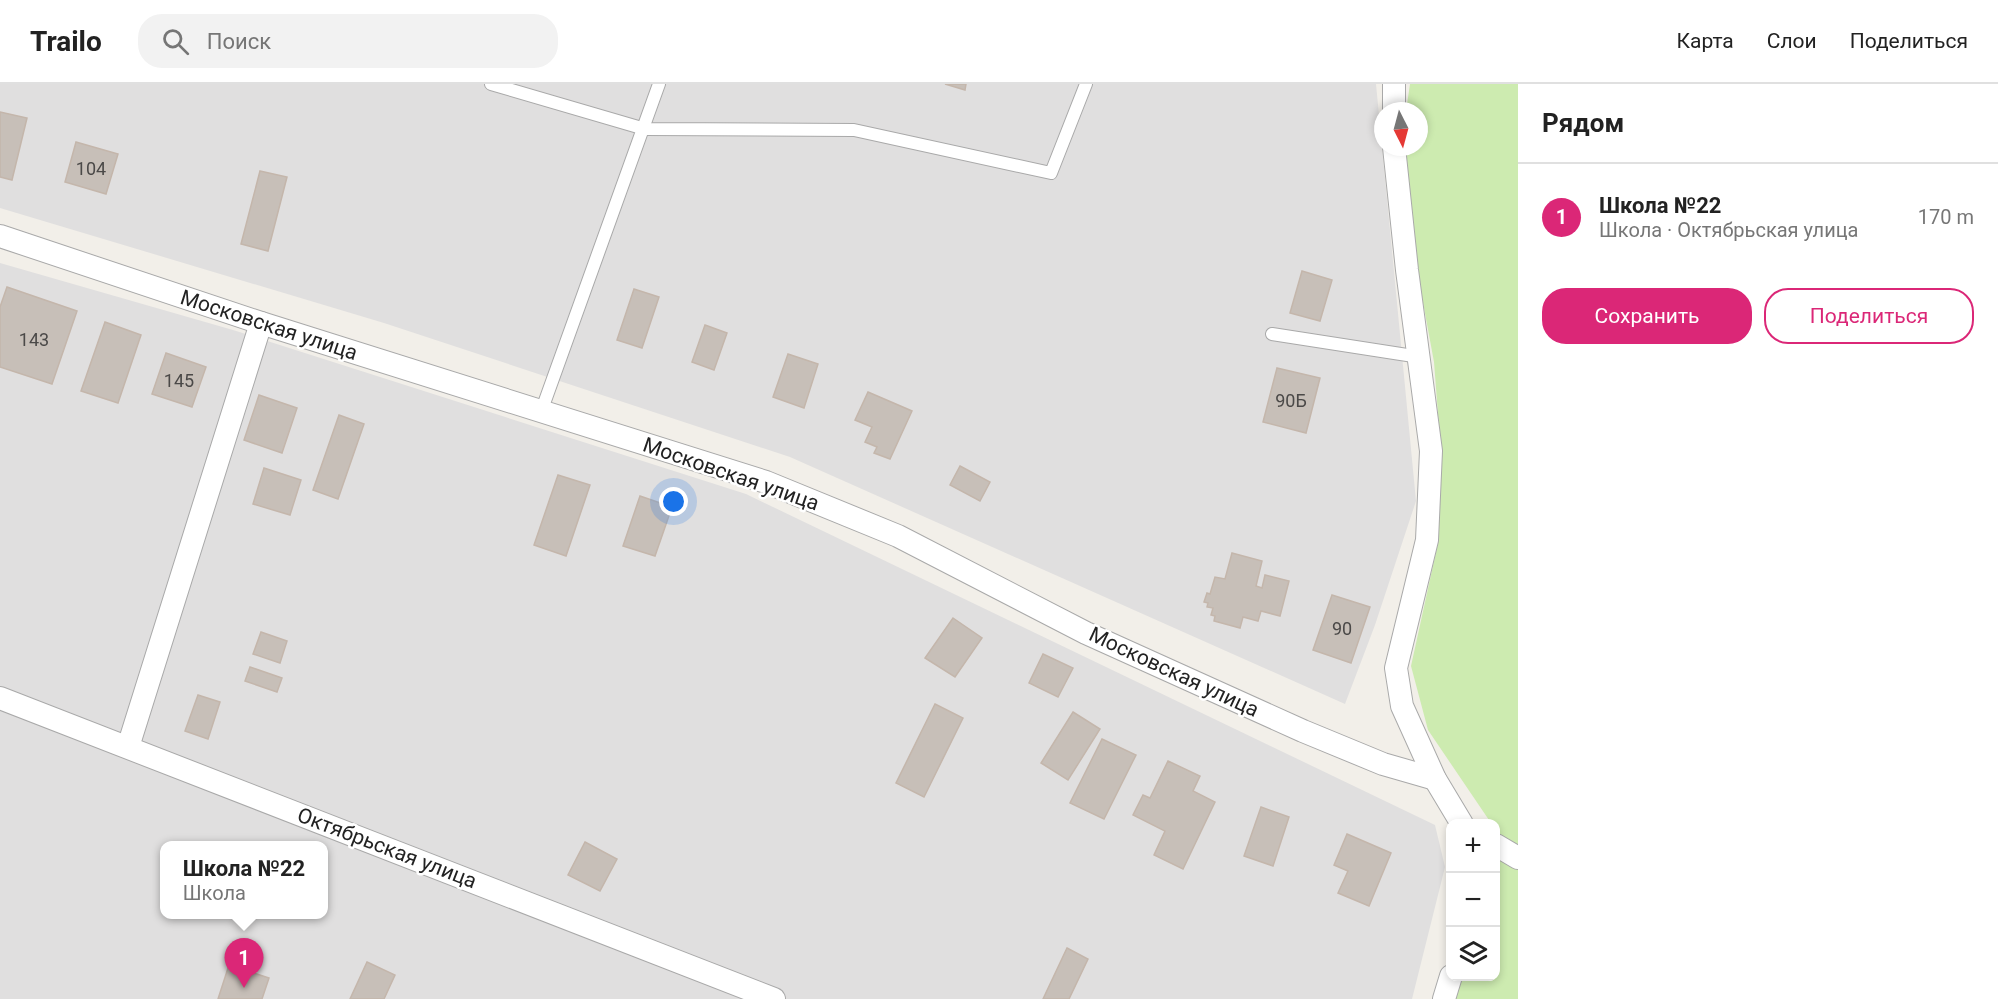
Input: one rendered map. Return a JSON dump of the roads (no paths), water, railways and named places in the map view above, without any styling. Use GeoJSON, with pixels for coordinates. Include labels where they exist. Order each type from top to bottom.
{"type":"FeatureCollection","features":[{"type":"Feature","properties":{"kind":"street"},"geometry":{"type":"LineString","coordinates":[[1394,84],[1394,102]]}},
{"type":"Feature","properties":{"kind":"street"},"geometry":{"type":"LineString","coordinates":[[1396,156],[1407,270],[1431,451],[1427,540],[1396,668],[1402,706],[1435,779],[1459,819]]}},
{"type":"Feature","properties":{"kind":"street","name":"Московская улица"},"geometry":{"type":"LineString","coordinates":[[0,236],[261,323],[766,482],[898,536],[1086,633],[1303,732],[1383,764],[1435,779]]}},
{"type":"Feature","properties":{"kind":"street"},"geometry":{"type":"LineString","coordinates":[[128,747],[261,323]]}},
{"type":"Feature","properties":{"kind":"street","name":"Октябрьская улица"},"geometry":{"type":"LineString","coordinates":[[0,698],[774,999]]}},
{"type":"Feature","properties":{"kind":"street"},"geometry":{"type":"LineString","coordinates":[[1500,847],[1518,858]]}},
{"type":"Feature","properties":{"kind":"street"},"geometry":{"type":"LineString","coordinates":[[1444,999],[1449,981]]}},
{"type":"Feature","properties":{"kind":"lane"},"geometry":{"type":"LineString","coordinates":[[491,84],[645,129],[855,130],[1051,173],[1086,84]]}},
{"type":"Feature","properties":{"kind":"lane"},"geometry":{"type":"LineString","coordinates":[[541,412],[645,129],[659,84]]}},
{"type":"Feature","properties":{"kind":"lane"},"geometry":{"type":"LineString","coordinates":[[1272,334],[1420,357]]}},
{"type":"Feature","properties":{"kind":"place","name":"Школа №22"},"geometry":{"type":"Point","coordinates":[244,988]}}]}
